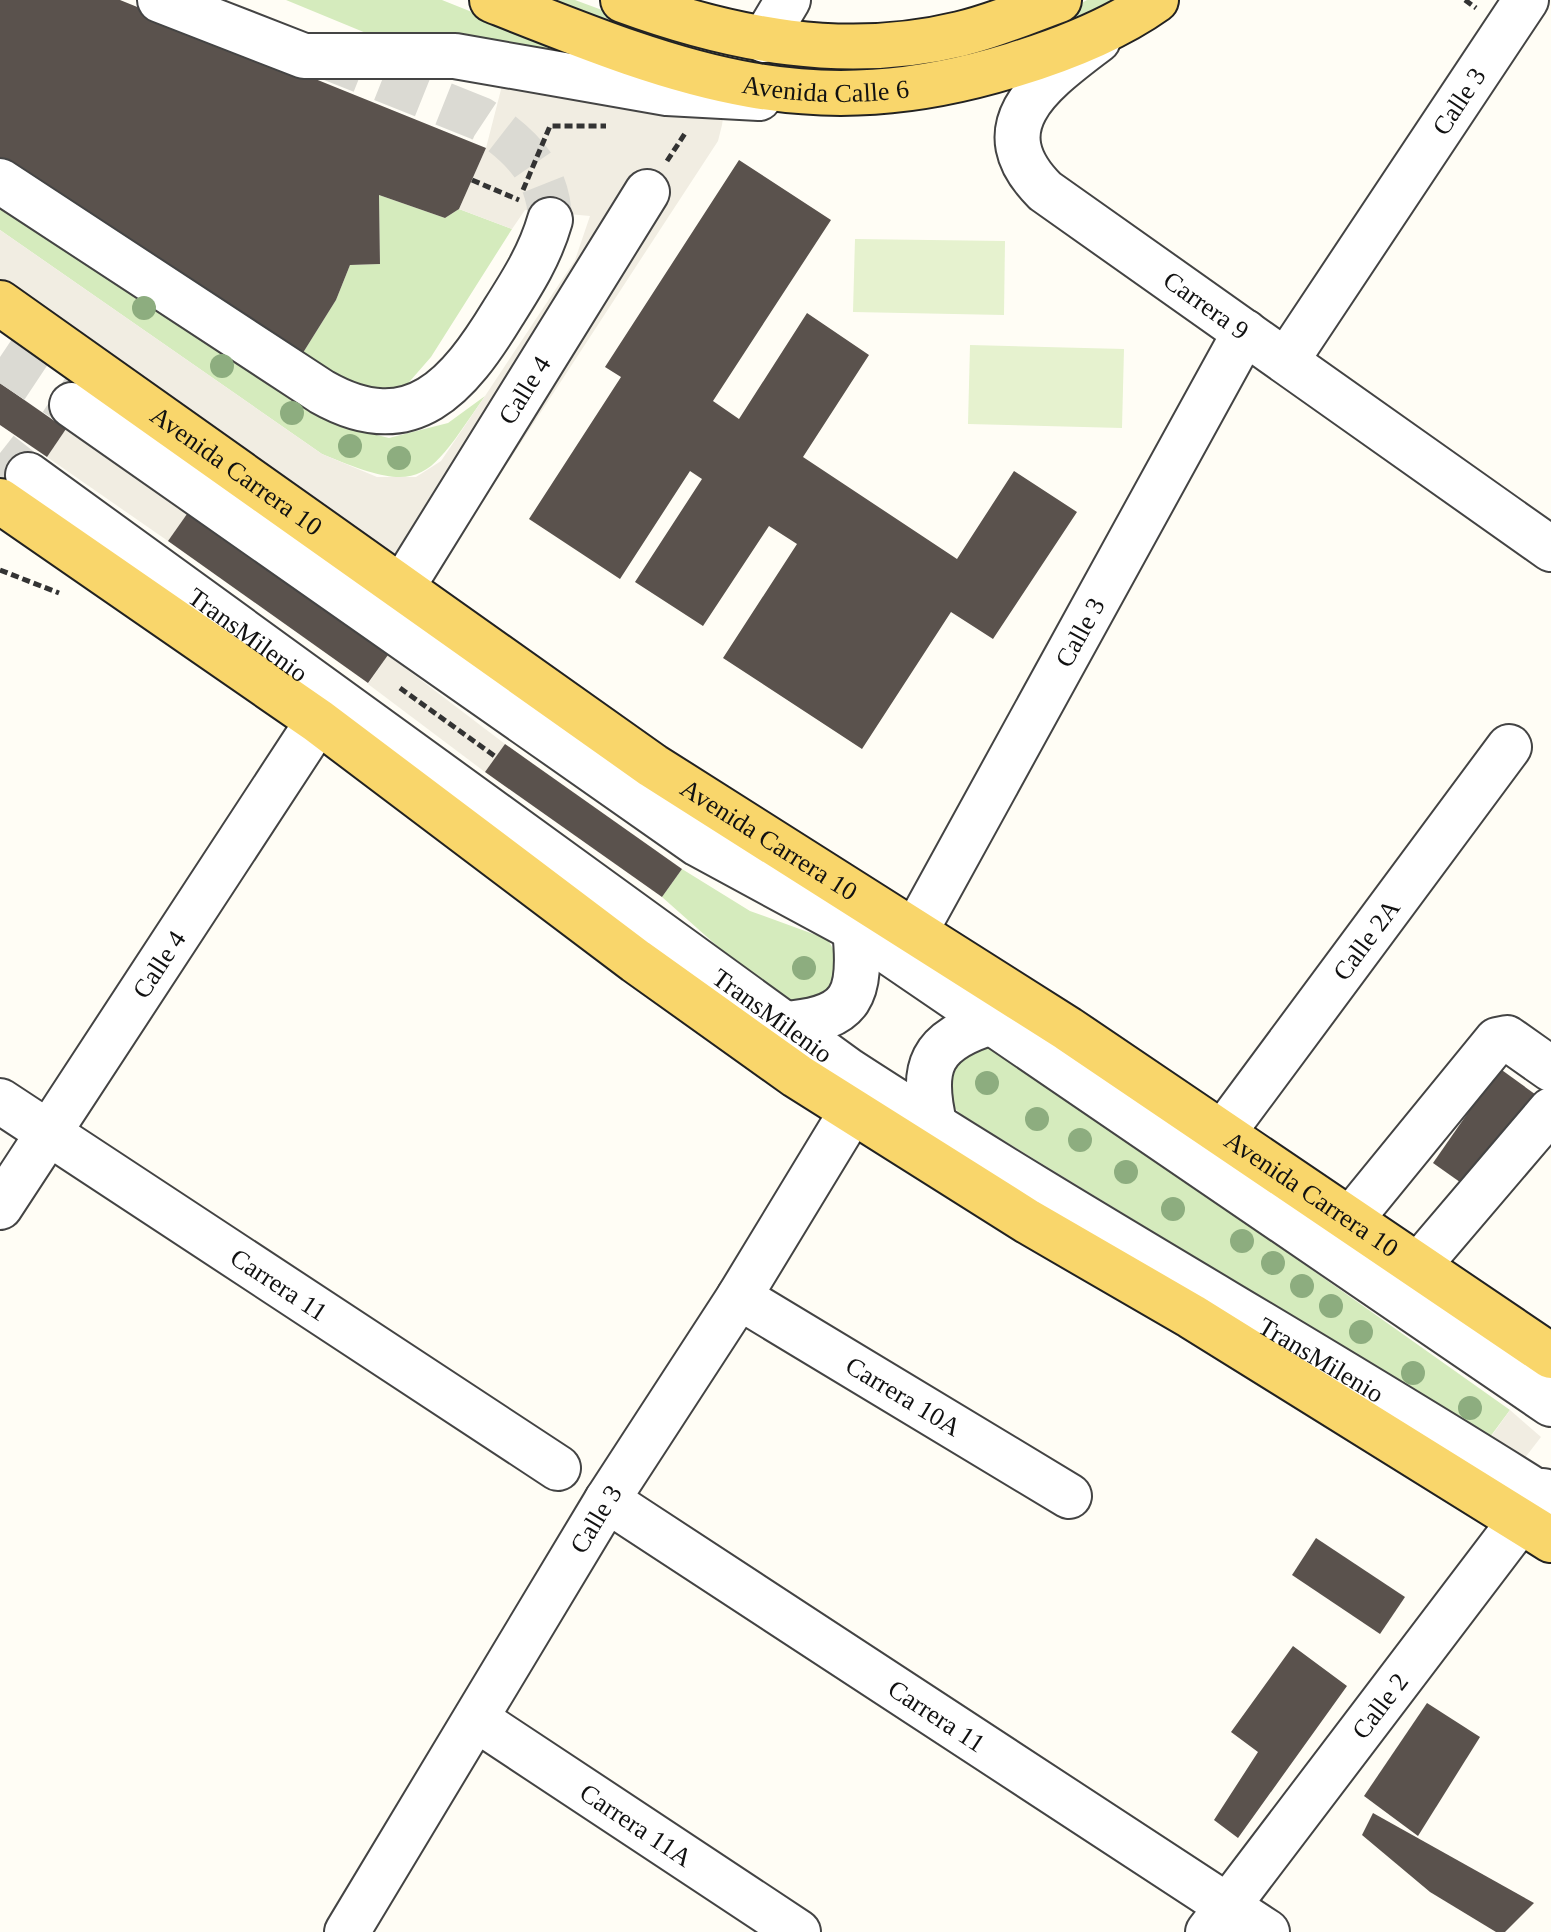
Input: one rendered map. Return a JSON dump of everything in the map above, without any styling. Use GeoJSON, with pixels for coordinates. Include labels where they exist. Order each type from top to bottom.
{"type":"FeatureCollection","features":[{"type":"Feature","properties":{"kind":"main road","name":"Avenida Calle 6"},"geometry":{"type":"LineString","coordinates":[[492,0],[670,68],[762,88],[823,95],[911,90],[972,78],[1042,55],[1138,11]]}},
{"type":"Feature","properties":{"kind":"main road","name":"Avenida Calle 6"},"geometry":{"type":"LineString","coordinates":[[623,0],[755,39],[842,47],[899,44],[960,34],[1059,0]]}},
{"type":"Feature","properties":{"kind":"main road","name":"Avenida Carrera 10"},"geometry":{"type":"LineString","coordinates":[[0,303],[653,766],[1068,1029],[1551,1356]]}},
{"type":"Feature","properties":{"kind":"main road"},"geometry":{"type":"LineString","coordinates":[[14,488],[82,555],[318,721],[636,961],[852,1111],[1543,1507]]}},
{"type":"Feature","properties":{"kind":"main road"},"geometry":{"type":"LineString","coordinates":[[0,536],[82,555]]}},
{"type":"Feature","properties":{"kind":"street"},"geometry":{"type":"LineString","coordinates":[[160,0],[304,56],[455,56],[667,93],[746,99],[823,95]]}},
{"type":"Feature","properties":{"kind":"street"},"geometry":{"type":"LineString","coordinates":[[694,0],[755,39],[788,0]]}},
{"type":"Feature","properties":{"kind":"street","name":"Calle 3"},"geometry":{"type":"LineString","coordinates":[[1286,361],[1526,0]]}},
{"type":"Feature","properties":{"kind":"street","name":"Carrera 9"},"geometry":{"type":"LineString","coordinates":[[1138,11],[1046,80],[1027,102],[1019,122],[1018,143],[1022,162],[1045,191],[1551,549]]}},
{"type":"Feature","properties":{"kind":"street"},"geometry":{"type":"LineString","coordinates":[[0,181],[322,392],[364,410],[395,411],[416,405],[461,376],[534,265],[550,220]]}},
{"type":"Feature","properties":{"kind":"street","name":"Calle 4"},"geometry":{"type":"LineString","coordinates":[[401,589],[647,192]]}},
{"type":"Feature","properties":{"kind":"street","name":"Calle 3"},"geometry":{"type":"LineString","coordinates":[[915,932],[1245,332]]}},
{"type":"Feature","properties":{"kind":"street"},"geometry":{"type":"LineString","coordinates":[[72,405],[698,844],[855,929],[1551,1404]]}},
{"type":"Feature","properties":{"kind":"street","name":"TransMilenio"},"geometry":{"type":"LineString","coordinates":[[14,488],[935,1127],[1389,1399],[1543,1507]]}},
{"type":"Feature","properties":{"kind":"street","name":"Calle 4"},"geometry":{"type":"LineString","coordinates":[[0,1207],[318,721]]}},
{"type":"Feature","properties":{"kind":"street","name":"Calle 2A"},"geometry":{"type":"LineString","coordinates":[[1222,1134],[1509,747]]}},
{"type":"Feature","properties":{"kind":"street"},"geometry":{"type":"LineString","coordinates":[[784,1024],[816,1022],[840,1012],[851,999],[858,977],[855,929]]}},
{"type":"Feature","properties":{"kind":"street"},"geometry":{"type":"LineString","coordinates":[[935,1127],[927,1076],[934,1057],[958,1034],[992,1022]]}},
{"type":"Feature","properties":{"kind":"street"},"geometry":{"type":"LineString","coordinates":[[1350,1220],[1497,1040],[1507,1038],[1551,1069]]}},
{"type":"Feature","properties":{"kind":"street","name":"Carrera 11"},"geometry":{"type":"LineString","coordinates":[[0,1101],[558,1468]]}},
{"type":"Feature","properties":{"kind":"street"},"geometry":{"type":"LineString","coordinates":[[1418,1266],[1551,1110]]}},
{"type":"Feature","properties":{"kind":"street","name":"Calle 3"},"geometry":{"type":"LineString","coordinates":[[347,1932],[607,1500],[739,1297],[852,1111]]}},
{"type":"Feature","properties":{"kind":"street","name":"Carrera 10A"},"geometry":{"type":"LineString","coordinates":[[739,1297],[1069,1496]]}},
{"type":"Feature","properties":{"kind":"street","name":"Carrera 11"},"geometry":{"type":"LineString","coordinates":[[607,1500],[1218,1919],[1267,1932]]}},
{"type":"Feature","properties":{"kind":"street","name":"Calle 2"},"geometry":{"type":"LineString","coordinates":[[1218,1919],[1543,1507]]}},
{"type":"Feature","properties":{"kind":"street","name":"Carrera 11A"},"geometry":{"type":"LineString","coordinates":[[476,1719],[798,1932]]}},
{"type":"Feature","properties":{"kind":"path"},"geometry":{"type":"LineString","coordinates":[[472,180],[519,200],[550,126],[613,125]]}},
{"type":"Feature","properties":{"kind":"path"},"geometry":{"type":"LineString","coordinates":[[675,125],[691,125]]}},
{"type":"Feature","properties":{"kind":"path"},"geometry":{"type":"LineString","coordinates":[[389,679],[496,757]]}},
{"type":"Feature","properties":{"kind":"green space"},"geometry":{"type":"Polygon","coordinates":[[[286,0],[442,0],[624,73],[465,36],[366,33],[286,0]]]}},
{"type":"Feature","properties":{"kind":"green space"},"geometry":{"type":"Polygon","coordinates":[[[539,0],[575,0],[675,37],[753,59],[828,67],[1071,9],[1087,0],[1121,0],[1076,23],[925,72],[749,74],[539,0]]]}},
{"type":"Feature","properties":{"kind":"green space"},"geometry":{"type":"Polygon","coordinates":[[[379,195],[445,218],[459,209],[512,229],[431,357],[397,396],[366,395],[296,364],[336,300],[350,265],[380,264],[379,195]]]}},
{"type":"Feature","properties":{"kind":"green space"},"geometry":{"type":"Polygon","coordinates":[[[0,208],[211,339],[340,426],[389,438],[448,423],[485,396],[449,447],[420,473],[403,477],[382,475],[322,454],[0,230],[0,208]]]}},
{"type":"Feature","properties":{"kind":"green space"},"geometry":{"type":"Polygon","coordinates":[[[855,239],[1005,241],[1004,315],[853,312],[855,239]]]}},
{"type":"Feature","properties":{"kind":"green space"},"geometry":{"type":"Polygon","coordinates":[[[970,345],[1124,349],[1122,428],[968,424],[970,345]]]}},
{"type":"Feature","properties":{"kind":"green space"},"geometry":{"type":"Polygon","coordinates":[[[682,869],[750,911],[827,939],[837,962],[835,989],[792,1007],[760,984],[662,897],[682,869]]]}},
{"type":"Feature","properties":{"kind":"green space"},"geometry":{"type":"Polygon","coordinates":[[[983,1046],[1013,1058],[1510,1410],[1490,1437],[962,1115],[948,1102],[942,1068],[983,1046]]]}},
{"type":"Feature","properties":{"kind":"shaded area"},"geometry":{"type":"Polygon","coordinates":[[[506,70],[725,104],[722,125],[718,141],[424,591],[0,293],[0,230],[322,454],[377,477],[416,477],[441,461],[485,396],[575,260],[590,216],[525,210],[512,229],[459,209],[486,148],[506,70]]]}},
{"type":"Feature","properties":{"kind":"shaded area"},"geometry":{"type":"Polygon","coordinates":[[[66,429],[187,514],[168,541],[47,457],[66,429]]]}},
{"type":"Feature","properties":{"kind":"shaded area"},"geometry":{"type":"Polygon","coordinates":[[[388,655],[505,744],[485,772],[368,684],[388,655]]]}},
{"type":"Feature","properties":{"kind":"shaded area"},"geometry":{"type":"Polygon","coordinates":[[[1510,1410],[1541,1437],[1524,1459],[1490,1438],[1510,1410]]]}},
{"type":"Feature","properties":{"kind":"building"},"geometry":{"type":"Polygon","coordinates":[[[0,0],[120,0],[486,148],[459,209],[445,218],[379,195],[380,264],[350,265],[336,300],[296,364],[0,166],[0,0]]]}},
{"type":"Feature","properties":{"kind":"building"},"geometry":{"type":"Polygon","coordinates":[[[739,160],[831,220],[713,401],[739,419],[807,313],[869,355],[803,457],[957,559],[1014,471],[1077,512],[993,639],[951,612],[862,749],[723,658],[797,544],[769,526],[703,626],[635,582],[702,479],[690,471],[620,579],[529,519],[621,377],[605,367],[739,160]]]}},
{"type":"Feature","properties":{"kind":"building"},"geometry":{"type":"Polygon","coordinates":[[[0,383],[66,429],[47,457],[0,425],[0,383]]]}},
{"type":"Feature","properties":{"kind":"building"},"geometry":{"type":"Polygon","coordinates":[[[187,514],[388,655],[368,683],[168,541],[187,514]]]}},
{"type":"Feature","properties":{"kind":"building"},"geometry":{"type":"Polygon","coordinates":[[[505,744],[682,869],[662,897],[485,772],[505,744]]]}},
{"type":"Feature","properties":{"kind":"building"},"geometry":{"type":"Polygon","coordinates":[[[1499,1068],[1539,1097],[1474,1192],[1433,1163],[1499,1068]]]}},
{"type":"Feature","properties":{"kind":"building"},"geometry":{"type":"Polygon","coordinates":[[[1316,1538],[1405,1597],[1380,1634],[1292,1575],[1316,1538]]]}},
{"type":"Feature","properties":{"kind":"building"},"geometry":{"type":"Polygon","coordinates":[[[1293,1646],[1347,1686],[1238,1838],[1214,1820],[1258,1752],[1231,1732],[1293,1646]]]}},
{"type":"Feature","properties":{"kind":"building"},"geometry":{"type":"Polygon","coordinates":[[[1427,1703],[1480,1737],[1418,1836],[1364,1796],[1427,1703]]]}},
{"type":"Feature","properties":{"kind":"building"},"geometry":{"type":"Polygon","coordinates":[[[1373,1813],[1534,1903],[1505,1932],[1496,1932],[1430,1892],[1362,1835],[1373,1813]]]}},
{"type":"Feature","properties":{"kind":"tunnel"},"geometry":{"type":"LineString","coordinates":[[321,55],[481,119],[508,138],[538,173],[550,220]]}},
{"type":"Feature","properties":{"kind":"tunnel"},"geometry":{"type":"LineString","coordinates":[[0,357],[72,405]]}},
{"type":"Feature","properties":{"kind":"tunnel"},"geometry":{"type":"LineString","coordinates":[[0,453],[28,475]]}}]}
